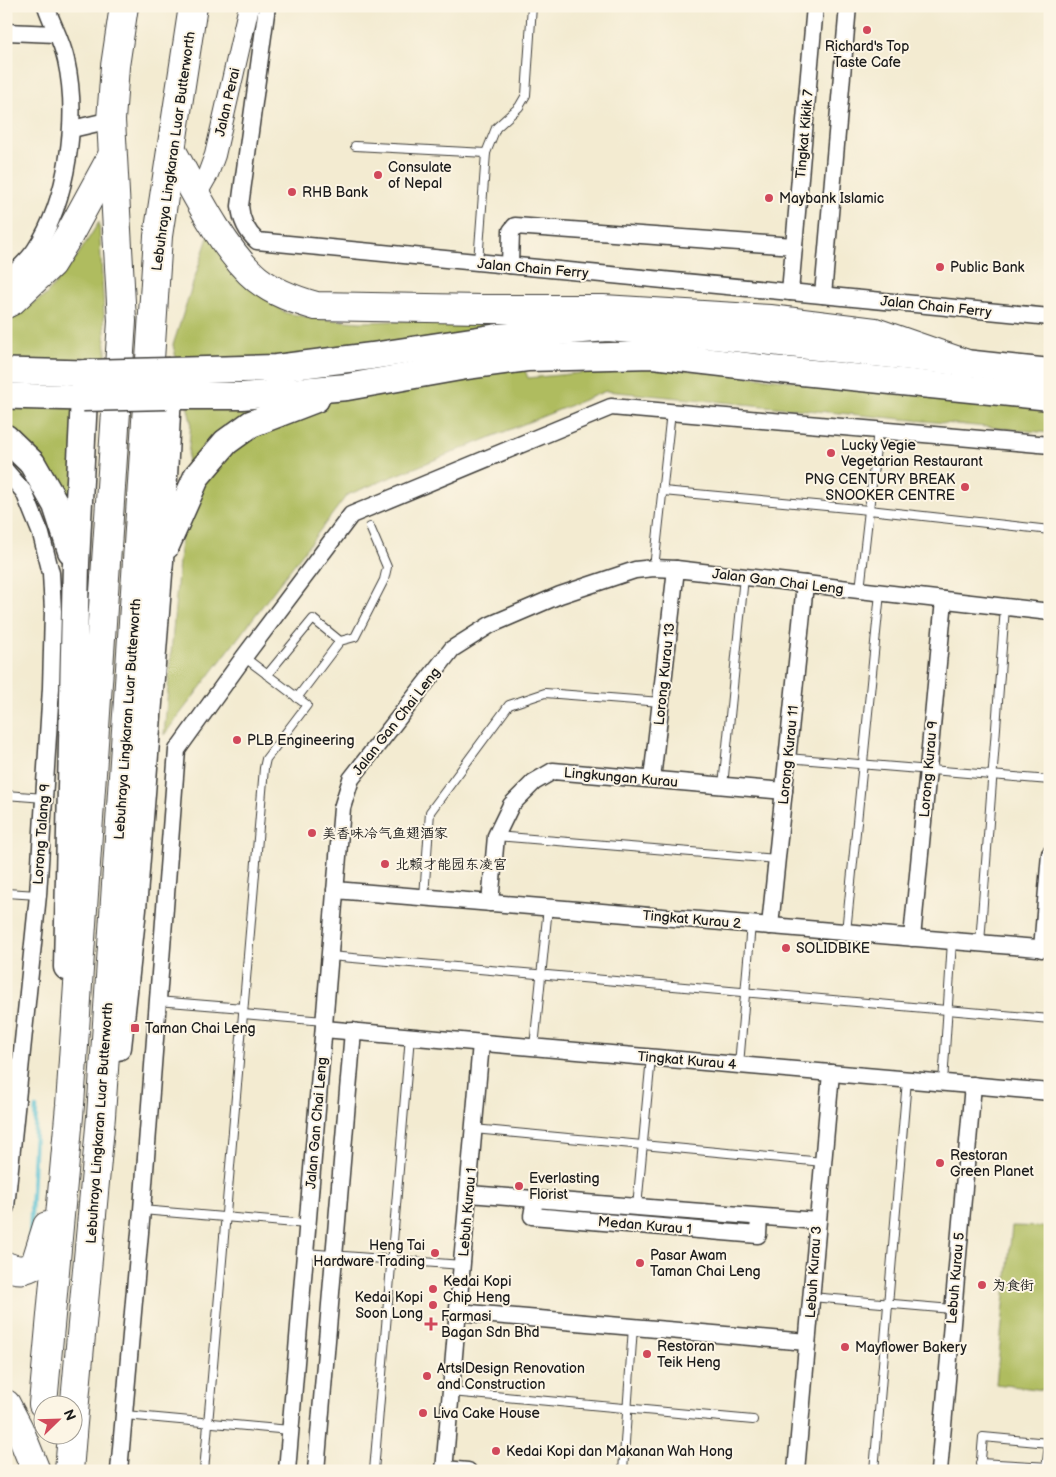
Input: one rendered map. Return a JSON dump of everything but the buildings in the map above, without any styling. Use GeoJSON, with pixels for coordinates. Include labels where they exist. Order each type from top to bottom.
{"type":"FeatureCollection","features":[{"type":"Feature","properties":{"kind":"highway"},"geometry":{"type":"LineString","coordinates":[[44,1394],[70,1105],[122,321],[111,120],[114,66],[124,6]]}},
{"type":"Feature","properties":{"kind":"highway","name":"Lebuhraya Lingkaran Luar Butterworth"},"geometry":{"type":"LineString","coordinates":[[76,1394],[101,1116],[158,236],[193,6]]}},
{"type":"Feature","properties":{"kind":"highway"},"geometry":{"type":"LineString","coordinates":[[171,150],[196,195],[223,238],[245,268],[258,280],[274,290],[316,306],[603,309],[770,319],[876,332],[964,363]]}},
{"type":"Feature","properties":{"kind":"highway"},"geometry":{"type":"LineString","coordinates":[[6,304],[19,295],[51,264],[112,156]]}},
{"type":"Feature","properties":{"kind":"highway"},"geometry":{"type":"LineString","coordinates":[[158,236],[196,195]]}},
{"type":"Feature","properties":{"kind":"highway"},"geometry":{"type":"LineString","coordinates":[[70,1105],[64,1059],[76,563],[84,386],[168,383],[498,337],[607,328],[714,336],[1050,372]]}},
{"type":"Feature","properties":{"kind":"highway"},"geometry":{"type":"LineString","coordinates":[[168,383],[242,396],[347,388],[466,366],[527,358],[653,355],[1050,397]]}},
{"type":"Feature","properties":{"kind":"highway"},"geometry":{"type":"LineString","coordinates":[[101,1116],[116,1063],[133,909],[160,561],[168,383]]}},
{"type":"Feature","properties":{"kind":"highway"},"geometry":{"type":"LineString","coordinates":[[160,561],[197,476],[226,442],[251,424],[347,388]]}},
{"type":"Feature","properties":{"kind":"highway"},"geometry":{"type":"LineString","coordinates":[[6,438],[32,463],[56,506],[76,563]]}},
{"type":"Feature","properties":{"kind":"highway"},"geometry":{"type":"LineString","coordinates":[[6,1266],[17,1270],[27,1269],[35,1264],[63,1178]]}},
{"type":"Feature","properties":{"kind":"highway"},"geometry":{"type":"LineString","coordinates":[[6,1404],[37,1471]]}},
{"type":"Feature","properties":{"kind":"highway"},"geometry":{"type":"LineString","coordinates":[[37,1471],[39,1444]]}},
{"type":"Feature","properties":{"kind":"highway","name":"Lebuhraya Lingkaran Luar Butterworth"},"geometry":{"type":"LineString","coordinates":[[69,1471],[71,1444]]}},
{"type":"Feature","properties":{"kind":"main road"},"geometry":{"type":"LineString","coordinates":[[6,371],[84,386]]}},
{"type":"Feature","properties":{"kind":"main road"},"geometry":{"type":"LineString","coordinates":[[6,396],[84,386]]}},
{"type":"Feature","properties":{"kind":"street"},"geometry":{"type":"LineString","coordinates":[[6,281],[34,252],[49,225],[63,181],[72,129],[66,57],[46,6]]}},
{"type":"Feature","properties":{"kind":"street","name":"Jalan Perai"},"geometry":{"type":"LineString","coordinates":[[196,195],[208,174],[215,155],[249,6]]}},
{"type":"Feature","properties":{"kind":"street","name":"Jalan Chain Ferry"},"geometry":{"type":"LineString","coordinates":[[267,6],[240,206],[241,218],[252,237],[257,241],[1050,318]]}},
{"type":"Feature","properties":{"kind":"street","name":"Tingkat Kikik 7"},"geometry":{"type":"LineString","coordinates":[[790,292],[815,6]]}},
{"type":"Feature","properties":{"kind":"street"},"geometry":{"type":"LineString","coordinates":[[823,295],[848,6]]}},
{"type":"Feature","properties":{"kind":"street"},"geometry":{"type":"LineString","coordinates":[[6,32],[56,34]]}},
{"type":"Feature","properties":{"kind":"street"},"geometry":{"type":"LineString","coordinates":[[72,129],[111,120]]}},
{"type":"Feature","properties":{"kind":"street"},"geometry":{"type":"LineString","coordinates":[[510,265],[511,232],[515,226],[794,246]]}},
{"type":"Feature","properties":{"kind":"street"},"geometry":{"type":"LineString","coordinates":[[119,1471],[142,1210],[177,750],[351,515],[611,406],[1050,445]]}},
{"type":"Feature","properties":{"kind":"street","name":"Lorong Talang 9"},"geometry":{"type":"LineString","coordinates":[[6,471],[24,492],[41,534],[51,573],[53,611],[38,895],[9,1146],[6,1207]]}},
{"type":"Feature","properties":{"kind":"street","name":"Jalan Gan Chai Leng"},"geometry":{"type":"LineString","coordinates":[[287,1471],[342,808],[351,779],[452,649],[490,625],[560,595],[635,570],[654,568],[1050,612]]}},
{"type":"Feature","properties":{"kind":"street","name":"Lorong Kurau 13"},"geometry":{"type":"LineString","coordinates":[[652,779],[676,569]]}},
{"type":"Feature","properties":{"kind":"street","name":"Lorong Kurau 11"},"geometry":{"type":"LineString","coordinates":[[770,926],[805,584]]}},
{"type":"Feature","properties":{"kind":"street","name":"Lorong Kurau 9"},"geometry":{"type":"LineString","coordinates":[[912,938],[944,600]]}},
{"type":"Feature","properties":{"kind":"street","name":"Lingkungan Kurau"},"geometry":{"type":"LineString","coordinates":[[490,903],[496,836],[511,805],[534,782],[553,772],[784,791]]}},
{"type":"Feature","properties":{"kind":"street"},"geometry":{"type":"LineString","coordinates":[[1046,949],[1050,854]]}},
{"type":"Feature","properties":{"kind":"street","name":"Tingkat Kurau 2"},"geometry":{"type":"LineString","coordinates":[[335,890],[1046,949]]}},
{"type":"Feature","properties":{"kind":"street","name":"Tingkat Kurau 4"},"geometry":{"type":"LineString","coordinates":[[324,1025],[352,1031],[481,1043],[1050,1092]]}},
{"type":"Feature","properties":{"kind":"street","name":"Jalan Gan Chai Leng"},"geometry":{"type":"LineString","coordinates":[[316,1471],[352,1031]]}},
{"type":"Feature","properties":{"kind":"street","name":"Lebuh Kurau 1"},"geometry":{"type":"LineString","coordinates":[[444,1470],[481,1043]]}},
{"type":"Feature","properties":{"kind":"street","name":"Lebuh Kurau 3"},"geometry":{"type":"LineString","coordinates":[[796,1471],[831,1073]]}},
{"type":"Feature","properties":{"kind":"street","name":"Lebuh Kurau 5"},"geometry":{"type":"LineString","coordinates":[[939,1471],[973,1085]]}},
{"type":"Feature","properties":{"kind":"street","name":"Medan Kurau 1"},"geometry":{"type":"LineString","coordinates":[[469,1194],[817,1221]]}},
{"type":"Feature","properties":{"kind":"street","name":"Medan Kurau 1"},"geometry":{"type":"LineString","coordinates":[[535,1199],[532,1216],[758,1235],[759,1217]]}},
{"type":"Feature","properties":{"kind":"street"},"geometry":{"type":"LineString","coordinates":[[458,1312],[808,1342]]}},
{"type":"Feature","properties":{"kind":"street"},"geometry":{"type":"LineString","coordinates":[[444,1470],[468,1471]]}},
{"type":"Feature","properties":{"kind":"lane"},"geometry":{"type":"LineString","coordinates":[[478,262],[486,153],[496,128],[519,107],[526,95],[532,6]]}},
{"type":"Feature","properties":{"kind":"lane"},"geometry":{"type":"LineString","coordinates":[[355,146],[486,153]]}},
{"type":"Feature","properties":{"kind":"lane"},"geometry":{"type":"LineString","coordinates":[[654,568],[672,412]]}},
{"type":"Feature","properties":{"kind":"lane"},"geometry":{"type":"LineString","coordinates":[[860,590],[878,430]]}},
{"type":"Feature","properties":{"kind":"lane"},"geometry":{"type":"LineString","coordinates":[[663,491],[869,510],[1050,530]]}},
{"type":"Feature","properties":{"kind":"lane"},"geometry":{"type":"LineString","coordinates":[[297,698],[340,641],[355,637],[384,580],[387,567],[370,527]]}},
{"type":"Feature","properties":{"kind":"lane"},"geometry":{"type":"LineString","coordinates":[[723,786],[744,577]]}},
{"type":"Feature","properties":{"kind":"lane"},"geometry":{"type":"LineString","coordinates":[[846,932],[880,593]]}},
{"type":"Feature","properties":{"kind":"lane"},"geometry":{"type":"LineString","coordinates":[[980,943],[1005,607]]}},
{"type":"Feature","properties":{"kind":"lane"},"geometry":{"type":"LineString","coordinates":[[267,675],[313,619],[340,641]]}},
{"type":"Feature","properties":{"kind":"lane"},"geometry":{"type":"LineString","coordinates":[[204,1471],[264,768],[266,759],[307,705],[244,657]]}},
{"type":"Feature","properties":{"kind":"lane"},"geometry":{"type":"LineString","coordinates":[[424,897],[430,812],[509,705],[544,693],[661,702]]}},
{"type":"Feature","properties":{"kind":"lane"},"geometry":{"type":"LineString","coordinates":[[788,758],[1050,780]]}},
{"type":"Feature","properties":{"kind":"lane"},"geometry":{"type":"LineString","coordinates":[[6,795],[44,798]]}},
{"type":"Feature","properties":{"kind":"lane"},"geometry":{"type":"LineString","coordinates":[[496,836],[777,859]]}},
{"type":"Feature","properties":{"kind":"lane"},"geometry":{"type":"LineString","coordinates":[[6,893],[38,895]]}},
{"type":"Feature","properties":{"kind":"lane"},"geometry":{"type":"LineString","coordinates":[[534,1047],[548,907]]}},
{"type":"Feature","properties":{"kind":"lane"},"geometry":{"type":"LineString","coordinates":[[739,1065],[751,924]]}},
{"type":"Feature","properties":{"kind":"lane"},"geometry":{"type":"LineString","coordinates":[[942,1083],[952,941]]}},
{"type":"Feature","properties":{"kind":"lane"},"geometry":{"type":"LineString","coordinates":[[330,956],[1050,1019]]}},
{"type":"Feature","properties":{"kind":"lane"},"geometry":{"type":"LineString","coordinates":[[157,1001],[243,1011],[324,1025]]}},
{"type":"Feature","properties":{"kind":"lane"},"geometry":{"type":"LineString","coordinates":[[374,1471],[410,1036]]}},
{"type":"Feature","properties":{"kind":"lane"},"geometry":{"type":"LineString","coordinates":[[635,1224],[651,1057]]}},
{"type":"Feature","properties":{"kind":"lane"},"geometry":{"type":"LineString","coordinates":[[874,1471],[906,1080]]}},
{"type":"Feature","properties":{"kind":"lane"},"geometry":{"type":"LineString","coordinates":[[474,1129],[823,1162]]}},
{"type":"Feature","properties":{"kind":"lane"},"geometry":{"type":"LineString","coordinates":[[142,1210],[307,1224]]}},
{"type":"Feature","properties":{"kind":"lane"},"geometry":{"type":"LineString","coordinates":[[305,1254],[462,1265]]}},
{"type":"Feature","properties":{"kind":"lane"},"geometry":{"type":"LineString","coordinates":[[811,1297],[952,1309]]}},
{"type":"Feature","properties":{"kind":"lane"},"geometry":{"type":"LineString","coordinates":[[623,1471],[634,1327]]}},
{"type":"Feature","properties":{"kind":"lane"},"geometry":{"type":"LineString","coordinates":[[451,1392],[753,1420]]}},
{"type":"Feature","properties":{"kind":"lane"},"geometry":{"type":"LineString","coordinates":[[125,1415],[290,1430]]}},
{"type":"Feature","properties":{"kind":"lane"},"geometry":{"type":"LineString","coordinates":[[982,1437],[1049,1443],[1048,1468],[980,1467],[982,1437]]}},
{"type":"Feature","properties":{"kind":"green space"},"geometry":{"type":"Polygon","coordinates":[[[99,222],[107,369],[83,366],[72,511],[6,427],[6,319],[45,296],[73,263],[99,222]]]}},
{"type":"Feature","properties":{"kind":"green space"},"geometry":{"type":"Polygon","coordinates":[[[209,234],[246,285],[286,313],[319,319],[360,322],[468,319],[507,322],[528,378],[641,367],[691,370],[1050,408],[1050,433],[606,391],[347,495],[164,735],[191,422],[173,345],[209,234]]]}},
{"type":"Feature","properties":{"kind":"green space"},"geometry":{"type":"Polygon","coordinates":[[[1012,1226],[1050,1227],[1050,1369],[1047,1369],[1044,1390],[996,1384],[1012,1226]]]}},
{"type":"Feature","properties":{"kind":"waterway"},"geometry":{"type":"LineString","coordinates":[[30,1237],[36,1108]]}},
{"type":"Feature","properties":{"kind":"place","name":"Richard's Top Taste Cafe"},"geometry":{"type":"Point","coordinates":[867,30]}},
{"type":"Feature","properties":{"kind":"place","name":"Consulate of Nepal"},"geometry":{"type":"Point","coordinates":[378,175]}},
{"type":"Feature","properties":{"kind":"place","name":"RHB Bank"},"geometry":{"type":"Point","coordinates":[292,192]}},
{"type":"Feature","properties":{"kind":"place","name":"Maybank Islamic"},"geometry":{"type":"Point","coordinates":[769,198]}},
{"type":"Feature","properties":{"kind":"place","name":"Public Bank"},"geometry":{"type":"Point","coordinates":[940,267]}},
{"type":"Feature","properties":{"kind":"place","name":"Lucky Vegie Vegetarian Restaurant"},"geometry":{"type":"Point","coordinates":[831,453]}},
{"type":"Feature","properties":{"kind":"place","name":"PNG CENTURY BREAK SNOOKER CENTRE"},"geometry":{"type":"Point","coordinates":[965,487]}},
{"type":"Feature","properties":{"kind":"place","name":"PLB Engineering"},"geometry":{"type":"Point","coordinates":[237,740]}},
{"type":"Feature","properties":{"kind":"place","name":"美香味冷气鱼翅酒家"},"geometry":{"type":"Point","coordinates":[312,833]}},
{"type":"Feature","properties":{"kind":"place","name":"北赖才能园东凌宫"},"geometry":{"type":"Point","coordinates":[385,864]}},
{"type":"Feature","properties":{"kind":"place","name":"SOLIDBIKE"},"geometry":{"type":"Point","coordinates":[786,948]}},
{"type":"Feature","properties":{"kind":"place","name":"Taman Chai Leng"},"geometry":{"type":"Point","coordinates":[135,1028]}},
{"type":"Feature","properties":{"kind":"place","name":"Restoran Green Planet"},"geometry":{"type":"Point","coordinates":[940,1163]}},
{"type":"Feature","properties":{"kind":"place","name":"Everlasting Florist"},"geometry":{"type":"Point","coordinates":[519,1186]}},
{"type":"Feature","properties":{"kind":"place","name":"Heng Tai Hardware Trading"},"geometry":{"type":"Point","coordinates":[435,1253]}},
{"type":"Feature","properties":{"kind":"place","name":"Pasar Awam Taman Chai Leng"},"geometry":{"type":"Point","coordinates":[640,1263]}},
{"type":"Feature","properties":{"kind":"place","name":"为食街"},"geometry":{"type":"Point","coordinates":[982,1285]}},
{"type":"Feature","properties":{"kind":"place","name":"Kedai Kopi Chip Heng"},"geometry":{"type":"Point","coordinates":[433,1289]}},
{"type":"Feature","properties":{"kind":"place","name":"Kedai Kopi Soon Long"},"geometry":{"type":"Point","coordinates":[433,1305]}},
{"type":"Feature","properties":{"kind":"place","name":"Farmasi Bagan Sdn Bhd"},"geometry":{"type":"Point","coordinates":[431,1324]}},
{"type":"Feature","properties":{"kind":"place","name":"Mayflower Bakery"},"geometry":{"type":"Point","coordinates":[845,1347]}},
{"type":"Feature","properties":{"kind":"place","name":"Restoran Teik Heng"},"geometry":{"type":"Point","coordinates":[647,1354]}},
{"type":"Feature","properties":{"kind":"place","name":"Arts|Design Renovation and Construction"},"geometry":{"type":"Point","coordinates":[427,1376]}},
{"type":"Feature","properties":{"kind":"place","name":"Liva Cake House"},"geometry":{"type":"Point","coordinates":[423,1413]}},
{"type":"Feature","properties":{"kind":"place","name":"Kedai Kopi dan Makanan Wah Hong"},"geometry":{"type":"Point","coordinates":[496,1451]}}]}
